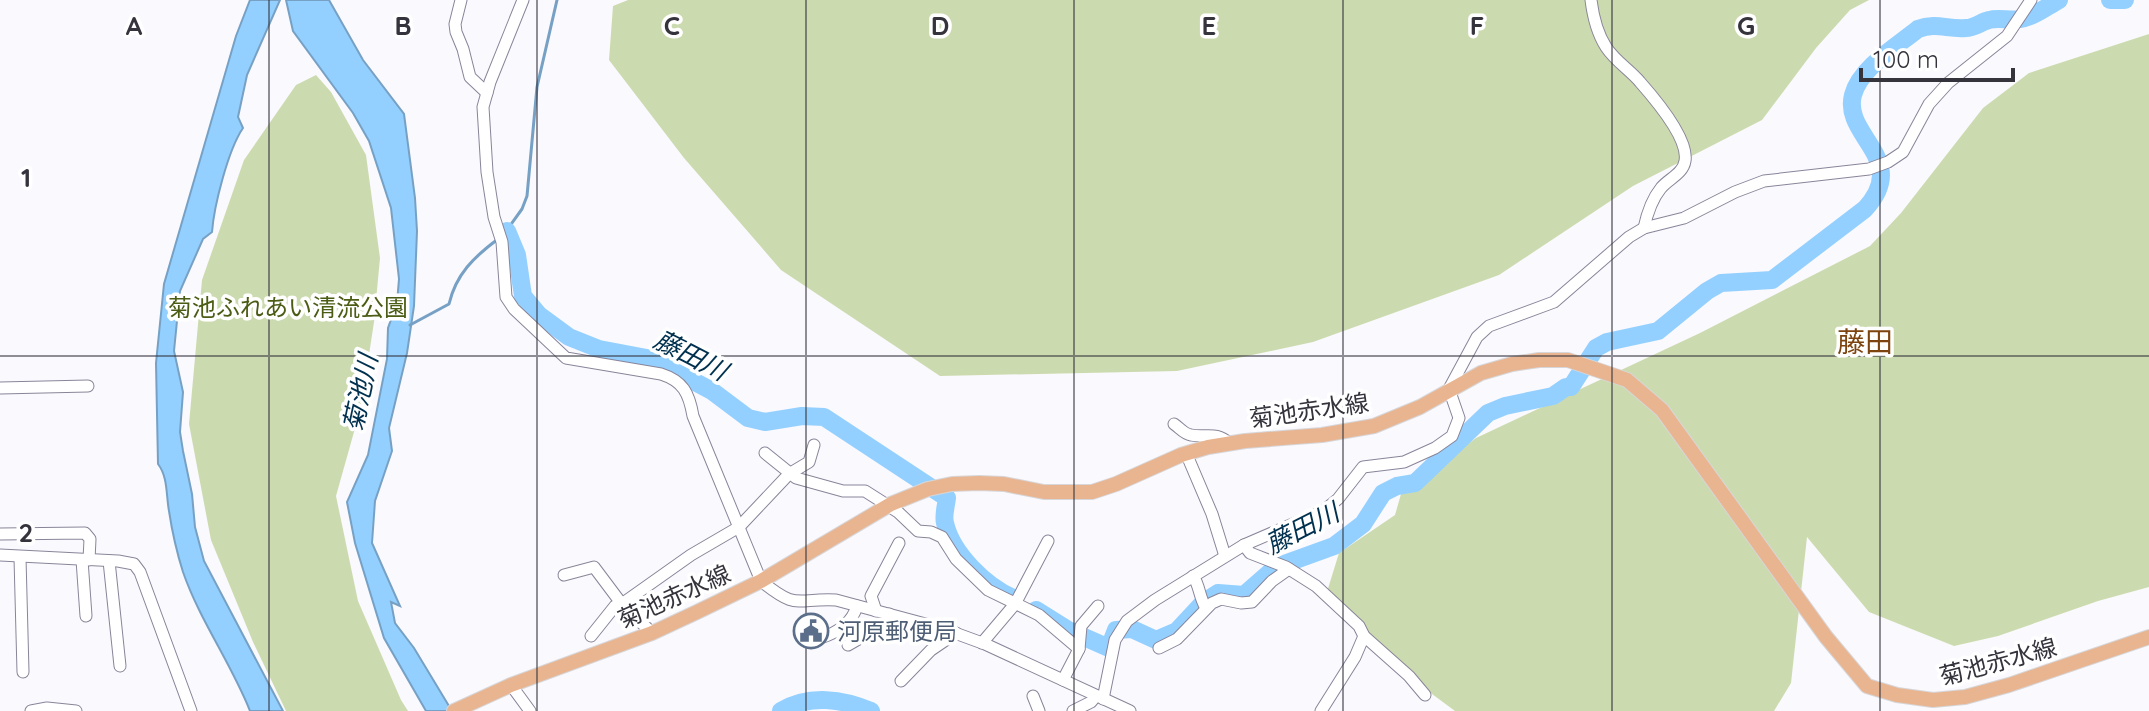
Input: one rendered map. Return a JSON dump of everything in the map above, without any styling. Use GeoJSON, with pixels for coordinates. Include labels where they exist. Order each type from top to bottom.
{"type":"FeatureCollection","features":[{"type":"Feature","properties":{"kind":"main road","name":"菊池赤水線"},"geometry":{"type":"LineString","coordinates":[[454,711],[511,685],[652,633],[761,581],[917,492],[952,484],[1004,484],[1069,494],[1092,492],[1186,453],[1229,443],[1322,435],[1374,426],[1420,407],[1481,373],[1512,364],[1568,360],[1627,380],[1662,410],[1809,614],[1867,686],[1897,695],[1933,700],[1965,697],[2149,637]]}},
{"type":"Feature","properties":{"kind":"street"},"geometry":{"type":"LineString","coordinates":[[461,0],[456,32],[470,77],[487,93]]}},
{"type":"Feature","properties":{"kind":"street"},"geometry":{"type":"LineString","coordinates":[[523,0],[483,107],[487,172],[494,217],[502,242],[506,297],[514,309],[566,358],[661,374],[674,378],[685,388],[693,416],[761,581],[790,601],[836,600],[956,633],[1130,711]]}},
{"type":"Feature","properties":{"kind":"street"},"geometry":{"type":"LineString","coordinates":[[1591,0],[1596,26],[1606,47],[1640,81],[1668,118],[1682,142],[1686,157],[1683,168],[1660,188],[1648,211],[1644,228]]}},
{"type":"Feature","properties":{"kind":"street"},"geometry":{"type":"LineString","coordinates":[[1073,711],[1100,697],[1115,640],[1127,621],[1244,545],[1323,511],[1338,499],[1363,467],[1404,462],[1435,448],[1452,436],[1459,418],[1449,389],[1477,337],[1489,326],[1554,302],[1629,237],[1644,228],[1684,218],[1764,181],[1869,169],[1888,162],[1903,152],[1929,104],[1948,83],[2007,36],[2031,0]]}},
{"type":"Feature","properties":{"kind":"street"},"geometry":{"type":"LineString","coordinates":[[0,388],[88,386]]}},
{"type":"Feature","properties":{"kind":"street"},"geometry":{"type":"LineString","coordinates":[[1174,424],[1193,435],[1209,434],[1222,437],[1229,443]]}},
{"type":"Feature","properties":{"kind":"street"},"geometry":{"type":"LineString","coordinates":[[591,636],[621,603],[691,555],[739,527],[789,474],[809,462],[814,445]]}},
{"type":"Feature","properties":{"kind":"street"},"geometry":{"type":"LineString","coordinates":[[765,453],[789,474],[843,491],[865,491],[889,506],[918,531],[942,537],[956,559],[988,590],[1039,615],[1079,649]]}},
{"type":"Feature","properties":{"kind":"street"},"geometry":{"type":"LineString","coordinates":[[1186,453],[1212,514],[1225,556]]}},
{"type":"Feature","properties":{"kind":"street"},"geometry":{"type":"LineString","coordinates":[[0,534],[85,533],[90,539],[85,560],[86,616]]}},
{"type":"Feature","properties":{"kind":"street"},"geometry":{"type":"LineString","coordinates":[[982,643],[1015,604],[1048,541]]}},
{"type":"Feature","properties":{"kind":"street"},"geometry":{"type":"LineString","coordinates":[[876,611],[871,596],[899,543]]}},
{"type":"Feature","properties":{"kind":"street"},"geometry":{"type":"LineString","coordinates":[[1244,545],[1250,553],[1289,569],[1316,586],[1425,695]]}},
{"type":"Feature","properties":{"kind":"street"},"geometry":{"type":"LineString","coordinates":[[0,555],[134,564],[140,572],[191,711]]}},
{"type":"Feature","properties":{"kind":"street"},"geometry":{"type":"LineString","coordinates":[[20,558],[23,672]]}},
{"type":"Feature","properties":{"kind":"street"},"geometry":{"type":"LineString","coordinates":[[109,561],[120,666]]}},
{"type":"Feature","properties":{"kind":"street"},"geometry":{"type":"LineString","coordinates":[[564,575],[594,567],[621,603],[652,633]]}},
{"type":"Feature","properties":{"kind":"street"},"geometry":{"type":"LineString","coordinates":[[1159,648],[1177,639],[1206,608],[1221,599],[1252,602],[1289,569]]}},
{"type":"Feature","properties":{"kind":"street"},"geometry":{"type":"LineString","coordinates":[[1193,576],[1206,608]]}},
{"type":"Feature","properties":{"kind":"street"},"geometry":{"type":"LineString","coordinates":[[820,638],[853,619],[857,606]]}},
{"type":"Feature","properties":{"kind":"street"},"geometry":{"type":"LineString","coordinates":[[1063,680],[1079,649],[1081,626],[1098,606]]}},
{"type":"Feature","properties":{"kind":"street"},"geometry":{"type":"LineString","coordinates":[[848,645],[886,623],[889,614]]}},
{"type":"Feature","properties":{"kind":"street"},"geometry":{"type":"LineString","coordinates":[[901,681],[931,650],[956,633]]}},
{"type":"Feature","properties":{"kind":"street"},"geometry":{"type":"LineString","coordinates":[[1321,711],[1355,657],[1364,636]]}},
{"type":"Feature","properties":{"kind":"street"},"geometry":{"type":"LineString","coordinates":[[511,685],[530,711]]}},
{"type":"Feature","properties":{"kind":"street"},"geometry":{"type":"LineString","coordinates":[[1033,696],[1039,711]]}},
{"type":"Feature","properties":{"kind":"street"},"geometry":{"type":"LineString","coordinates":[[31,711],[47,708],[76,711]]}},
{"type":"Feature","properties":{"kind":"green space"},"geometry":{"type":"Polygon","coordinates":[[[628,0],[1869,0],[1850,10],[1816,48],[1762,120],[1633,186],[1499,275],[1313,342],[1177,371],[940,376],[781,270],[684,158],[609,60],[613,6],[628,0]]]}},
{"type":"Feature","properties":{"kind":"green space"},"geometry":{"type":"Polygon","coordinates":[[[2149,34],[2149,587],[2098,601],[1998,636],[1954,646],[1869,612],[1807,537],[1791,683],[1774,711],[1455,711],[1432,694],[1326,595],[1339,553],[1395,515],[1401,494],[1476,438],[1700,333],[1870,246],[1901,213],[1983,108],[2029,73],[2149,34]]]}},
{"type":"Feature","properties":{"kind":"green space","name":"菊池ふれあい清流公園"},"geometry":{"type":"Polygon","coordinates":[[[316,75],[331,92],[366,155],[380,258],[361,407],[336,496],[358,601],[408,711],[286,711],[253,642],[211,540],[189,424],[202,280],[244,160],[296,85],[316,75]]]}},
{"type":"Feature","properties":{"kind":"water"},"geometry":{"type":"Polygon","coordinates":[[[250,0],[280,0],[247,75],[238,117],[243,128],[223,178],[212,232],[203,239],[180,291],[174,351],[183,392],[180,432],[195,527],[204,561],[283,711],[250,711],[183,572],[165,480],[158,464],[156,363],[164,284],[236,36],[250,0]]]}},
{"type":"Feature","properties":{"kind":"water"},"geometry":{"type":"Polygon","coordinates":[[[286,0],[329,0],[363,60],[404,114],[417,231],[414,306],[407,353],[389,428],[392,451],[375,501],[372,543],[400,606],[391,602],[395,623],[452,711],[426,711],[384,638],[355,543],[347,502],[368,455],[387,359],[388,328],[397,303],[399,279],[391,208],[369,141],[353,113],[293,31],[286,0]]]}},
{"type":"Feature","properties":{"kind":"waterway"},"geometry":{"type":"LineString","coordinates":[[504,234],[522,209],[527,196],[537,87],[557,0]]}},
{"type":"Feature","properties":{"kind":"waterway","name":"藤田川"},"geometry":{"type":"LineString","coordinates":[[1036,610],[1068,630],[1109,648],[1116,630],[1132,629],[1156,640],[1177,631],[1204,602],[1218,593],[1244,595],[1276,567],[1334,546],[1363,524],[1383,493],[1397,486],[1415,483],[1488,413],[1505,406],[1553,396],[1571,387],[1596,348],[1607,342],[1658,331],[1721,283],[1772,280],[1865,209],[1877,191],[1881,176],[1879,162],[1852,110],[1853,95],[1863,76],[1890,50],[1918,29],[1931,26],[1969,28],[1993,19],[2020,19],[2059,0]]}},
{"type":"Feature","properties":{"kind":"waterway","name":"藤田川"},"geometry":{"type":"LineString","coordinates":[[2110,0],[2125,0]]}},
{"type":"Feature","properties":{"kind":"waterway","name":"藤田川"},"geometry":{"type":"LineString","coordinates":[[507,231],[517,255],[523,296],[539,315],[569,337],[599,349],[652,359],[712,391],[748,418],[765,422],[802,416],[824,417],[947,498],[944,520],[962,557],[992,586],[1013,598]]}},
{"type":"Feature","properties":{"kind":"waterway"},"geometry":{"type":"LineString","coordinates":[[410,325],[449,304],[456,284],[467,267],[498,239]]}},
{"type":"Feature","properties":{"kind":"waterway"},"geometry":{"type":"LineString","coordinates":[[781,711],[814,700],[849,704],[871,711]]}},
{"type":"Feature","properties":{"kind":"place","name":"河原郵便局"},"geometry":{"type":"Point","coordinates":[811,631]}},
{"type":"Feature","properties":{"kind":"district","name":"藤田"},"geometry":{"type":"Point","coordinates":[1865,341]}},
{"type":"Feature","properties":{"kind":"water label","name":"菊池川"},"geometry":{"type":"Point","coordinates":[360,393]}}]}
